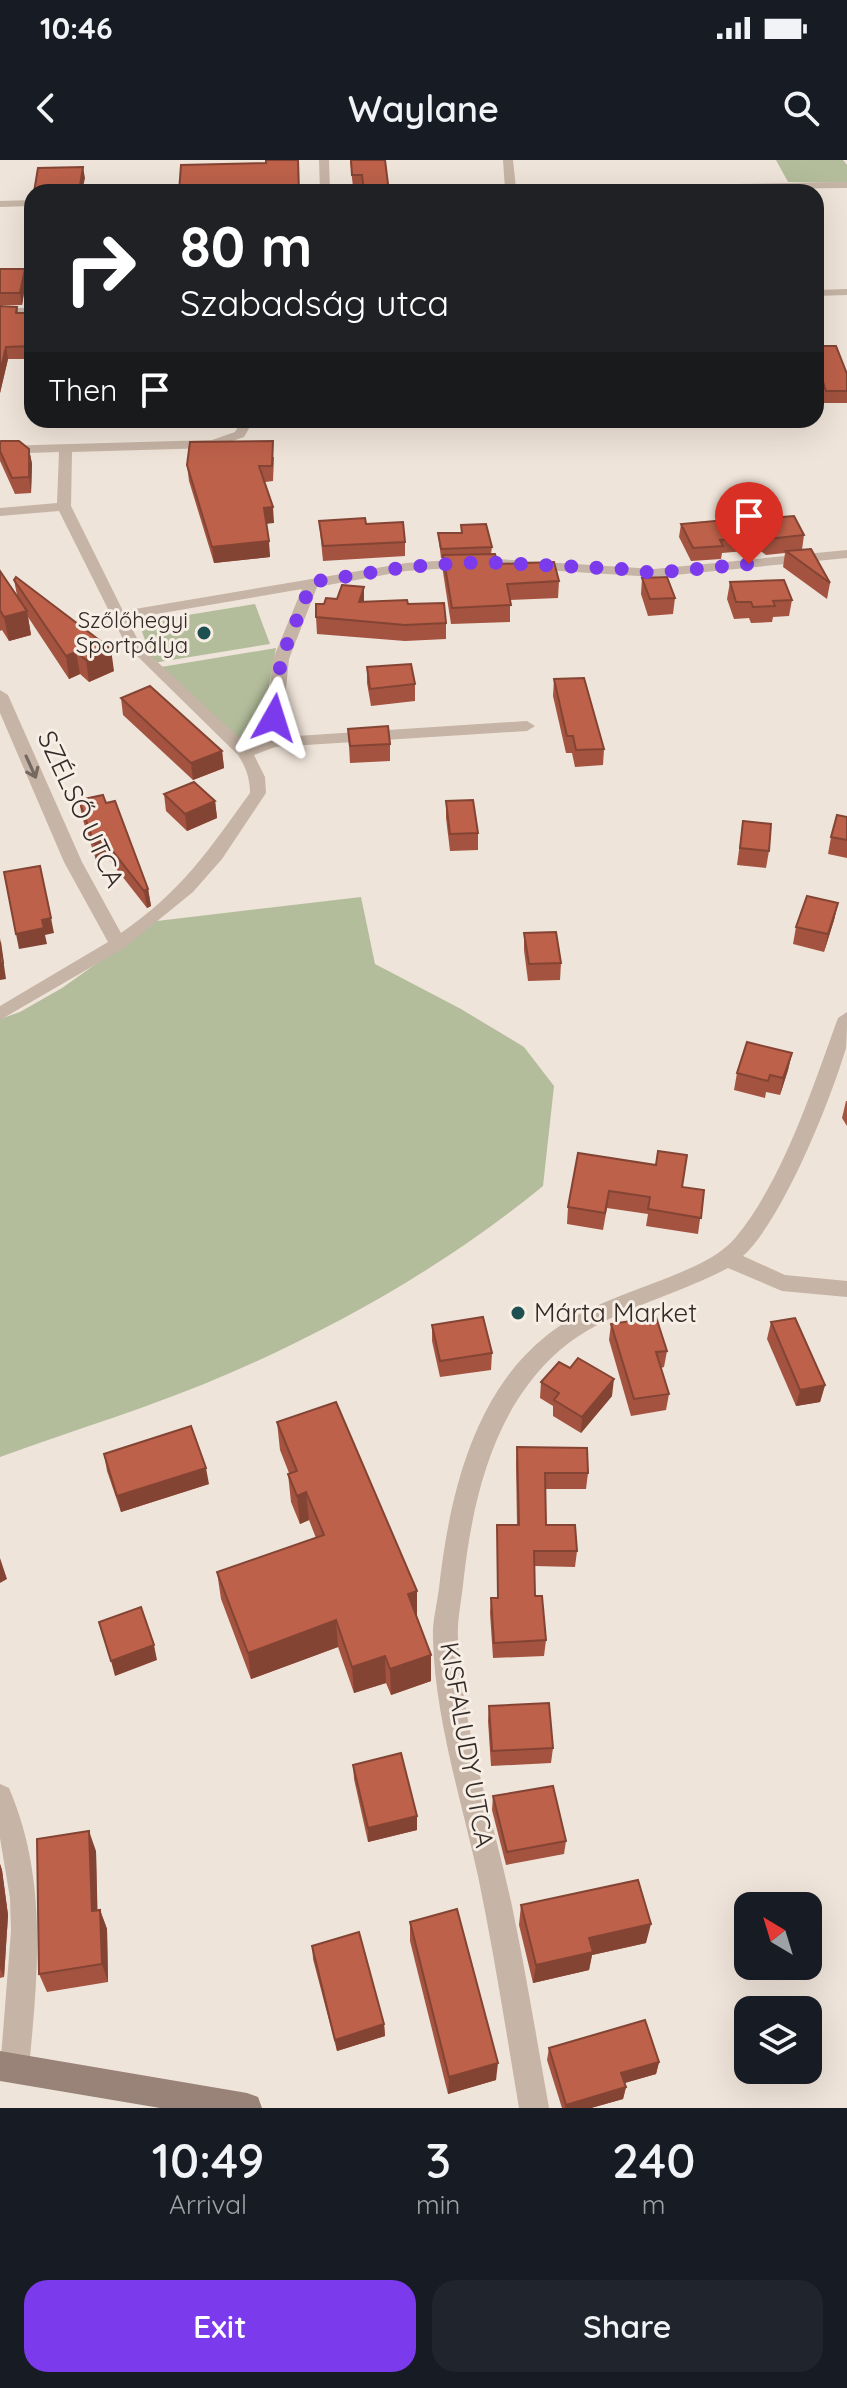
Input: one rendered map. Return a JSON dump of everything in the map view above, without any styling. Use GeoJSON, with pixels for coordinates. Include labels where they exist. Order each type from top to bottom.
{"type":"FeatureCollection","features":[{"type":"Feature","properties":{"kind":"main road"},"geometry":{"type":"LineString","coordinates":[[7,2067],[247,2108]]}},
{"type":"Feature","properties":{"kind":"street"},"geometry":{"type":"LineString","coordinates":[[324,160],[325,184]]}},
{"type":"Feature","properties":{"kind":"street"},"geometry":{"type":"LineString","coordinates":[[508,160],[510,184]]}},
{"type":"Feature","properties":{"kind":"street"},"geometry":{"type":"LineString","coordinates":[[824,185],[847,185]]}},
{"type":"Feature","properties":{"kind":"street"},"geometry":{"type":"LineString","coordinates":[[0,204],[24,203]]}},
{"type":"Feature","properties":{"kind":"street"},"geometry":{"type":"LineString","coordinates":[[824,293],[847,292]]}},
{"type":"Feature","properties":{"kind":"street"},"geometry":{"type":"LineString","coordinates":[[0,312],[24,312]]}},
{"type":"Feature","properties":{"kind":"street"},"geometry":{"type":"LineString","coordinates":[[0,450],[212,444],[236,437],[247,428]]}},
{"type":"Feature","properties":{"kind":"street"},"geometry":{"type":"LineString","coordinates":[[0,1014],[118,944],[178,897],[210,862],[258,793],[260,782],[245,753],[145,660],[131,642],[64,506],[66,447]]}},
{"type":"Feature","properties":{"kind":"street"},"geometry":{"type":"LineString","coordinates":[[0,512],[64,506]]}},
{"type":"Feature","properties":{"kind":"street"},"geometry":{"type":"LineString","coordinates":[[120,616],[406,567],[481,562],[654,573],[847,554]]}},
{"type":"Feature","properties":{"kind":"street"},"geometry":{"type":"LineString","coordinates":[[272,742],[281,659],[312,582]]}},
{"type":"Feature","properties":{"kind":"street","name":"SZÉLSŐ UTCA"},"geometry":{"type":"LineString","coordinates":[[0,695],[73,862],[118,944]]}},
{"type":"Feature","properties":{"kind":"street"},"geometry":{"type":"LineString","coordinates":[[245,753],[272,742],[527,726]]}},
{"type":"Feature","properties":{"kind":"street","name":"KISFALUDY UTCA"},"geometry":{"type":"LineString","coordinates":[[534,2108],[445,1643],[454,1546],[482,1450],[503,1402],[534,1359],[580,1324],[728,1259],[751,1235],[775,1194],[832,1064],[847,1018]]}},
{"type":"Feature","properties":{"kind":"street"},"geometry":{"type":"LineString","coordinates":[[728,1259],[782,1283],[847,1289]]}},
{"type":"Feature","properties":{"kind":"street"},"geometry":{"type":"LineString","coordinates":[[0,1797],[13,1828],[25,1882],[24,1949],[7,2067]]}},
{"type":"Feature","properties":{"kind":"green space"},"geometry":{"type":"Polygon","coordinates":[[[776,160],[843,160],[847,165],[847,183],[788,182],[776,160]]]}},
{"type":"Feature","properties":{"kind":"green space","name":"Szőlőhegyi Sportpálya"},"geometry":{"type":"Polygon","coordinates":[[[255,604],[270,644],[153,663],[139,623],[255,604]]]}},
{"type":"Feature","properties":{"kind":"green space"},"geometry":{"type":"Polygon","coordinates":[[[276,648],[259,740],[240,745],[155,668],[276,648]]]}},
{"type":"Feature","properties":{"kind":"green space"},"geometry":{"type":"Polygon","coordinates":[[[361,897],[375,964],[461,1009],[524,1047],[554,1086],[543,1186],[432,1266],[313,1334],[202,1385],[0,1457],[0,1019],[20,1012],[62,988],[103,959],[140,923],[361,897]]]}},
{"type":"Feature","properties":{"kind":"building"},"geometry":{"type":"Polygon","coordinates":[[[266,160],[298,160],[299,184],[180,184],[181,165],[266,163],[266,160]]]}},
{"type":"Feature","properties":{"kind":"building"},"geometry":{"type":"Polygon","coordinates":[[[351,160],[385,160],[388,184],[363,184],[362,175],[352,175],[351,160]]]}},
{"type":"Feature","properties":{"kind":"building"},"geometry":{"type":"Polygon","coordinates":[[[83,167],[80,184],[35,184],[38,168],[83,167]]]}},
{"type":"Feature","properties":{"kind":"building"},"geometry":{"type":"Polygon","coordinates":[[[0,269],[24,269],[20,293],[0,293],[0,269]]]}},
{"type":"Feature","properties":{"kind":"building"},"geometry":{"type":"Polygon","coordinates":[[[0,306],[17,307],[16,313],[24,313],[24,346],[6,347],[0,372],[0,306]]]}},
{"type":"Feature","properties":{"kind":"building"},"geometry":{"type":"Polygon","coordinates":[[[824,346],[836,346],[847,374],[847,391],[826,391],[824,346]]]}},
{"type":"Feature","properties":{"kind":"building"},"geometry":{"type":"Polygon","coordinates":[[[1,441],[19,441],[29,449],[29,477],[12,478],[0,451],[1,441]]]}},
{"type":"Feature","properties":{"kind":"building"},"geometry":{"type":"Polygon","coordinates":[[[273,441],[272,466],[259,466],[273,507],[264,508],[269,541],[212,547],[187,465],[190,442],[273,441]]]}},
{"type":"Feature","properties":{"kind":"building"},"geometry":{"type":"Polygon","coordinates":[[[794,516],[804,535],[768,539],[742,520],[794,516]]]}},
{"type":"Feature","properties":{"kind":"building"},"geometry":{"type":"Polygon","coordinates":[[[365,518],[366,524],[403,522],[405,542],[323,546],[319,521],[365,518]]]}},
{"type":"Feature","properties":{"kind":"building"},"geometry":{"type":"Polygon","coordinates":[[[737,519],[747,538],[720,540],[723,546],[693,548],[681,524],[737,519]]]}},
{"type":"Feature","properties":{"kind":"building"},"geometry":{"type":"Polygon","coordinates":[[[486,524],[492,547],[441,549],[438,533],[462,533],[461,525],[486,524]]]}},
{"type":"Feature","properties":{"kind":"building"},"geometry":{"type":"Polygon","coordinates":[[[811,549],[830,583],[786,551],[811,549]]]}},
{"type":"Feature","properties":{"kind":"building"},"geometry":{"type":"Polygon","coordinates":[[[495,554],[498,564],[554,562],[559,581],[507,584],[511,605],[452,608],[443,555],[495,554]]]}},
{"type":"Feature","properties":{"kind":"building"},"geometry":{"type":"Polygon","coordinates":[[[0,571],[27,611],[4,617],[0,610],[0,571]]]}},
{"type":"Feature","properties":{"kind":"building"},"geometry":{"type":"Polygon","coordinates":[[[16,577],[111,649],[86,660],[76,652],[66,656],[14,580],[16,577]]]}},
{"type":"Feature","properties":{"kind":"building"},"geometry":{"type":"Polygon","coordinates":[[[667,577],[675,598],[650,599],[642,578],[667,577]]]}},
{"type":"Feature","properties":{"kind":"building"},"geometry":{"type":"Polygon","coordinates":[[[784,580],[792,600],[773,601],[775,606],[753,607],[751,602],[736,602],[730,582],[784,580]]]}},
{"type":"Feature","properties":{"kind":"building"},"geometry":{"type":"Polygon","coordinates":[[[342,585],[364,587],[359,602],[407,600],[408,604],[444,603],[446,623],[405,625],[316,617],[316,604],[324,604],[326,598],[337,599],[342,585]]]}},
{"type":"Feature","properties":{"kind":"building"},"geometry":{"type":"Polygon","coordinates":[[[411,664],[415,684],[370,689],[367,667],[411,664]]]}},
{"type":"Feature","properties":{"kind":"building"},"geometry":{"type":"Polygon","coordinates":[[[584,678],[604,749],[576,750],[573,736],[567,736],[554,679],[584,678]]]}},
{"type":"Feature","properties":{"kind":"building"},"geometry":{"type":"Polygon","coordinates":[[[150,686],[222,751],[191,763],[121,698],[150,686]]]}},
{"type":"Feature","properties":{"kind":"building"},"geometry":{"type":"Polygon","coordinates":[[[388,726],[390,744],[350,746],[348,729],[388,726]]]}},
{"type":"Feature","properties":{"kind":"building"},"geometry":{"type":"Polygon","coordinates":[[[194,782],[215,801],[185,814],[164,794],[194,782]]]}},
{"type":"Feature","properties":{"kind":"building"},"geometry":{"type":"Polygon","coordinates":[[[103,795],[106,803],[115,801],[148,889],[144,891],[104,840],[94,843],[79,800],[103,795]]]}},
{"type":"Feature","properties":{"kind":"building"},"geometry":{"type":"Polygon","coordinates":[[[473,800],[478,833],[450,834],[446,801],[473,800]]]}},
{"type":"Feature","properties":{"kind":"building"},"geometry":{"type":"Polygon","coordinates":[[[837,815],[847,817],[847,840],[831,837],[837,815]]]}},
{"type":"Feature","properties":{"kind":"building"},"geometry":{"type":"Polygon","coordinates":[[[743,821],[771,824],[769,851],[740,848],[743,821]]]}},
{"type":"Feature","properties":{"kind":"building"},"geometry":{"type":"Polygon","coordinates":[[[40,866],[51,918],[42,920],[44,928],[16,934],[4,872],[40,866]]]}},
{"type":"Feature","properties":{"kind":"building"},"geometry":{"type":"Polygon","coordinates":[[[807,896],[838,903],[828,934],[796,927],[807,896]]]}},
{"type":"Feature","properties":{"kind":"building"},"geometry":{"type":"Polygon","coordinates":[[[556,932],[561,963],[529,964],[524,933],[556,932]]]}},
{"type":"Feature","properties":{"kind":"building"},"geometry":{"type":"Polygon","coordinates":[[[747,1042],[792,1053],[783,1078],[770,1075],[768,1081],[737,1073],[747,1042]]]}},
{"type":"Feature","properties":{"kind":"building"},"geometry":{"type":"Polygon","coordinates":[[[658,1151],[687,1155],[682,1187],[704,1190],[701,1218],[648,1209],[650,1197],[609,1191],[605,1213],[568,1207],[578,1153],[656,1165],[658,1151]]]}},
{"type":"Feature","properties":{"kind":"building"},"geometry":{"type":"Polygon","coordinates":[[[483,1317],[492,1353],[440,1361],[432,1325],[483,1317]]]}},
{"type":"Feature","properties":{"kind":"building"},"geometry":{"type":"Polygon","coordinates":[[[656,1317],[667,1351],[656,1352],[669,1394],[634,1399],[611,1324],[656,1317]]]}},
{"type":"Feature","properties":{"kind":"building"},"geometry":{"type":"Polygon","coordinates":[[[795,1318],[825,1385],[800,1390],[771,1322],[795,1318]]]}},
{"type":"Feature","properties":{"kind":"building"},"geometry":{"type":"Polygon","coordinates":[[[578,1358],[614,1379],[582,1417],[554,1400],[559,1393],[541,1382],[559,1362],[570,1368],[578,1358]]]}},
{"type":"Feature","properties":{"kind":"building"},"geometry":{"type":"Polygon","coordinates":[[[336,1402],[417,1591],[408,1594],[431,1655],[390,1669],[385,1656],[352,1667],[336,1620],[248,1653],[217,1572],[324,1535],[306,1492],[297,1496],[288,1474],[297,1471],[277,1422],[336,1402]]]}},
{"type":"Feature","properties":{"kind":"building"},"geometry":{"type":"Polygon","coordinates":[[[191,1426],[206,1468],[117,1496],[104,1454],[191,1426]]]}},
{"type":"Feature","properties":{"kind":"building"},"geometry":{"type":"Polygon","coordinates":[[[517,1447],[587,1448],[588,1473],[545,1473],[546,1525],[575,1525],[577,1551],[534,1551],[535,1596],[542,1596],[546,1640],[494,1643],[491,1598],[498,1598],[497,1525],[519,1525],[517,1447]]]}},
{"type":"Feature","properties":{"kind":"building"},"geometry":{"type":"Polygon","coordinates":[[[141,1607],[154,1645],[111,1661],[99,1622],[141,1607]]]}},
{"type":"Feature","properties":{"kind":"building"},"geometry":{"type":"Polygon","coordinates":[[[549,1703],[553,1748],[492,1751],[489,1706],[549,1703]]]}},
{"type":"Feature","properties":{"kind":"building"},"geometry":{"type":"Polygon","coordinates":[[[401,1753],[417,1816],[368,1828],[353,1765],[401,1753]]]}},
{"type":"Feature","properties":{"kind":"building"},"geometry":{"type":"Polygon","coordinates":[[[553,1786],[566,1841],[507,1852],[493,1796],[553,1786]]]}},
{"type":"Feature","properties":{"kind":"building"},"geometry":{"type":"Polygon","coordinates":[[[89,1831],[92,1911],[100,1910],[102,1964],[39,1974],[37,1839],[89,1831]]]}},
{"type":"Feature","properties":{"kind":"building"},"geometry":{"type":"Polygon","coordinates":[[[638,1880],[651,1924],[589,1938],[593,1952],[536,1965],[521,1905],[638,1880]]]}},
{"type":"Feature","properties":{"kind":"building"},"geometry":{"type":"Polygon","coordinates":[[[0,1886],[2,1901],[0,1936],[0,1886]]]}},
{"type":"Feature","properties":{"kind":"building"},"geometry":{"type":"Polygon","coordinates":[[[457,1909],[498,2063],[449,2077],[410,1922],[457,1909]]]}},
{"type":"Feature","properties":{"kind":"building"},"geometry":{"type":"Polygon","coordinates":[[[359,1932],[384,2024],[335,2040],[312,1946],[359,1932]]]}},
{"type":"Feature","properties":{"kind":"building"},"geometry":{"type":"Polygon","coordinates":[[[645,2020],[659,2062],[621,2073],[626,2087],[566,2105],[549,2048],[645,2020]]]}},
{"type":"Feature","properties":{"kind":"place","name":"Szőlőhegyi Sportpálya"},"geometry":{"type":"Point","coordinates":[204,633]}},
{"type":"Feature","properties":{"kind":"place","name":"Márta Market"},"geometry":{"type":"Point","coordinates":[518,1313]}},
{"type":"Feature","properties":{"kind":"route"},"geometry":{"type":"LineString","coordinates":[[274,718],[281,659],[312,582],[406,567],[481,562],[654,573],[749,564]]}}]}
